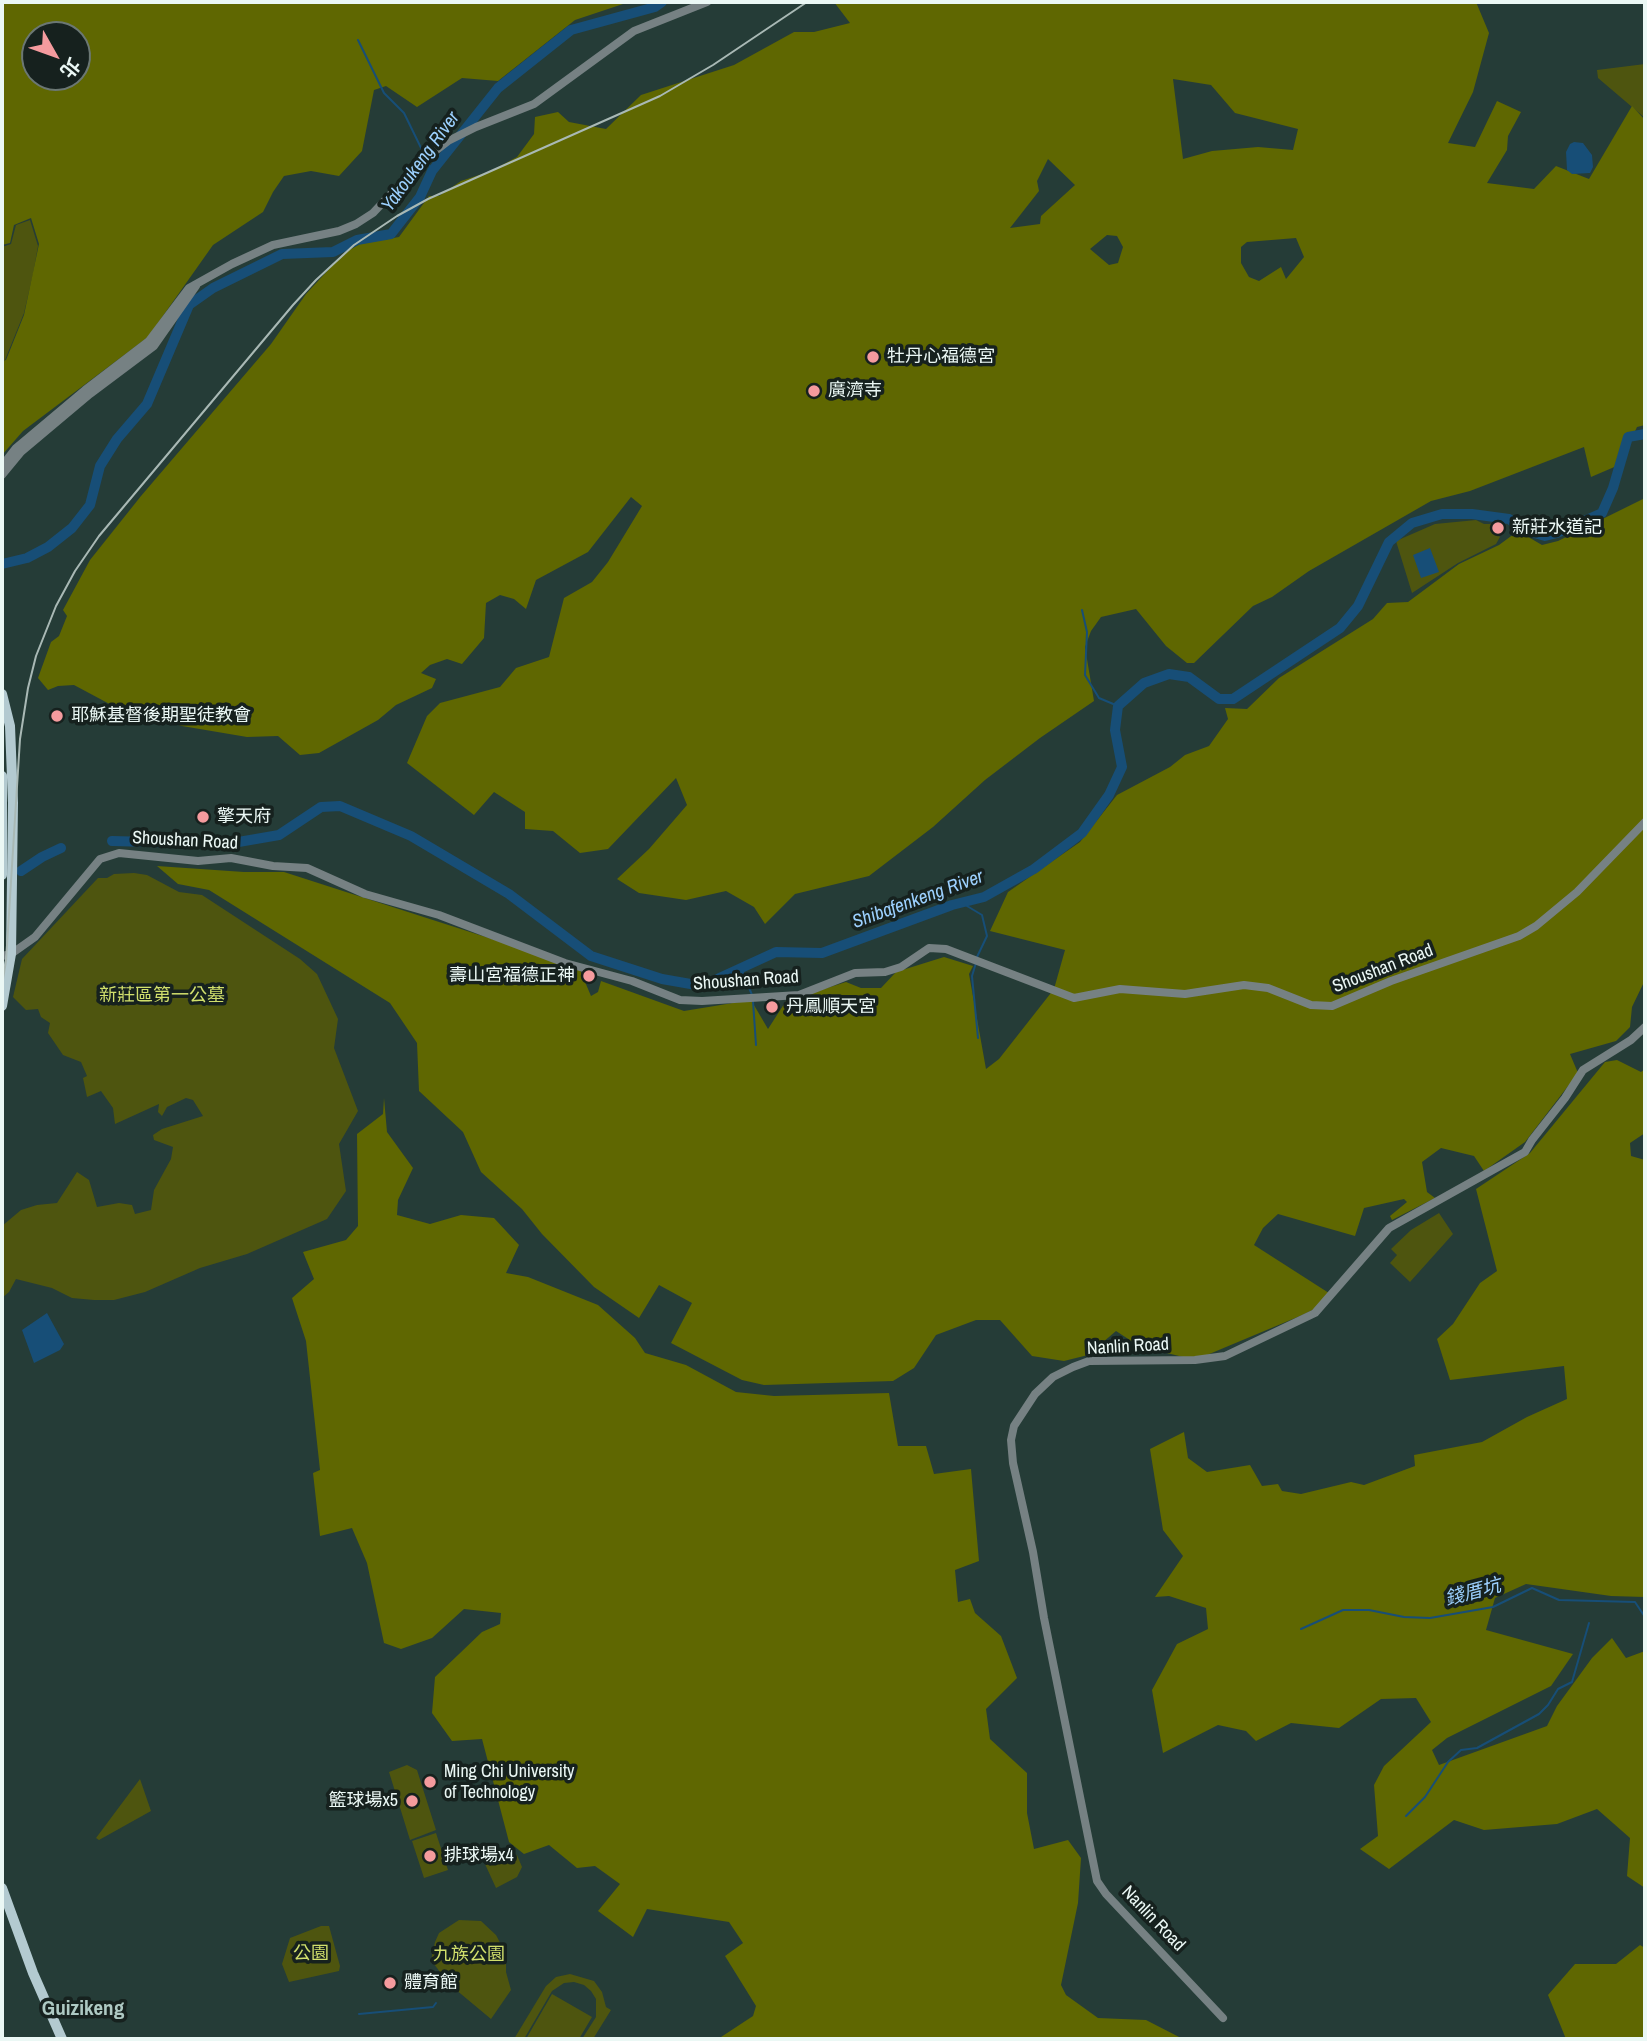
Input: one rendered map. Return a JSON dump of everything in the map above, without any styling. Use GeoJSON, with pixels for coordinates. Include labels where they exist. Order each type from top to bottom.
{"type":"FeatureCollection","features":[{"type":"Feature","properties":{"kind":"main road"},"geometry":{"type":"LineString","coordinates":[[2,694],[10,726],[11,749],[6,955],[2,1006]]}},
{"type":"Feature","properties":{"kind":"main road"},"geometry":{"type":"LineString","coordinates":[[2,776],[2,875]]}},
{"type":"Feature","properties":{"kind":"main road"},"geometry":{"type":"LineString","coordinates":[[2,1888],[33,1973],[62,2039]]}},
{"type":"Feature","properties":{"kind":"street"},"geometry":{"type":"LineString","coordinates":[[2,466],[16,448],[149,341],[189,288],[274,245],[340,231],[356,224],[373,213],[428,155],[461,134],[534,104],[634,31],[707,2]]}},
{"type":"Feature","properties":{"kind":"street"},"geometry":{"type":"LineString","coordinates":[[2,475],[21,452],[90,394],[154,346],[196,286]]}},
{"type":"Feature","properties":{"kind":"street","name":"Shoushan Road"},"geometry":{"type":"LineString","coordinates":[[6,955],[35,937],[100,859],[119,853],[198,861],[231,858],[273,866],[307,868],[354,890],[439,915],[590,972],[632,982],[680,1000],[723,1000],[808,993],[855,974],[885,972],[901,967],[929,948],[946,949],[1074,998],[1120,989],[1185,994],[1233,986],[1256,986],[1311,1005],[1332,1006],[1391,981],[1519,936],[1536,926],[1577,892],[1645,822]]}},
{"type":"Feature","properties":{"kind":"street","name":"Nanlin Road"},"geometry":{"type":"LineString","coordinates":[[1223,2018],[1106,1894],[1097,1881],[1013,1463],[1014,1426],[1035,1394],[1053,1377],[1088,1361],[1195,1360],[1225,1356],[1315,1313],[1390,1228],[1525,1152],[1583,1070],[1631,1040],[1645,1027]]}},
{"type":"Feature","properties":{"kind":"green space"},"geometry":{"type":"Polygon","coordinates":[[[2,2],[629,2],[575,20],[498,81],[462,78],[417,107],[386,86],[374,90],[362,151],[339,176],[311,171],[284,176],[263,212],[213,245],[148,337],[23,431],[2,455],[2,361],[6,360],[24,315],[39,244],[31,218],[14,225],[10,243],[2,245],[2,2]]]}},
{"type":"Feature","properties":{"kind":"green space"},"geometry":{"type":"Polygon","coordinates":[[[834,2],[1476,2],[1489,33],[1473,92],[1448,143],[1475,147],[1497,101],[1521,112],[1508,136],[1507,150],[1487,183],[1534,189],[1556,166],[1589,179],[1632,106],[1645,120],[1645,425],[1637,427],[1619,465],[1591,477],[1584,447],[1470,491],[1431,501],[1253,606],[1194,663],[1187,663],[1166,646],[1136,609],[1101,617],[1091,631],[1085,647],[1094,701],[985,780],[933,827],[869,876],[795,894],[765,924],[754,907],[726,891],[686,900],[639,893],[617,879],[649,849],[687,805],[676,778],[608,849],[580,853],[553,831],[525,829],[525,812],[494,792],[474,815],[407,763],[427,716],[440,703],[500,687],[516,668],[549,657],[564,598],[592,582],[608,562],[642,506],[631,497],[588,552],[536,580],[526,609],[514,599],[500,595],[486,603],[484,638],[462,664],[447,659],[430,665],[421,673],[436,679],[432,688],[396,705],[378,720],[319,753],[300,755],[278,736],[247,737],[182,726],[117,708],[74,685],[48,690],[38,678],[51,642],[59,636],[67,616],[63,610],[90,560],[271,344],[306,294],[344,253],[360,244],[399,237],[429,196],[439,196],[461,181],[491,171],[517,157],[534,134],[535,117],[558,112],[569,122],[606,129],[641,95],[734,65],[794,32],[814,32],[850,23],[834,2]],[[1173,79],[1183,159],[1212,151],[1258,147],[1293,150],[1298,129],[1235,113],[1211,85],[1173,79]],[[1048,159],[1037,181],[1039,191],[1010,228],[1040,224],[1041,216],[1075,185],[1048,159]],[[1107,235],[1090,249],[1109,265],[1118,263],[1123,247],[1117,236],[1107,235]],[[1296,238],[1247,242],[1241,247],[1241,263],[1249,277],[1259,281],[1281,267],[1286,279],[1304,257],[1296,238]]]}},
{"type":"Feature","properties":{"kind":"green space"},"geometry":{"type":"Polygon","coordinates":[[[1645,64],[1645,118],[1598,78],[1597,70],[1645,64]]]}},
{"type":"Feature","properties":{"kind":"green space"},"geometry":{"type":"Polygon","coordinates":[[[30,220],[38,246],[33,274],[24,313],[5,360],[2,360],[2,247],[11,244],[16,225],[30,220]]]}},
{"type":"Feature","properties":{"kind":"green space"},"geometry":{"type":"Polygon","coordinates":[[[1645,498],[1645,980],[1632,1007],[1630,1027],[1616,1041],[1570,1054],[1578,1073],[1525,1142],[1484,1171],[1474,1156],[1441,1148],[1422,1162],[1427,1192],[1435,1198],[1392,1220],[1390,1216],[1407,1202],[1404,1199],[1364,1208],[1355,1236],[1278,1214],[1263,1228],[1254,1245],[1332,1295],[1327,1303],[1300,1316],[1195,1360],[1139,1346],[1116,1331],[1088,1355],[1064,1361],[1032,1356],[1000,1320],[976,1320],[936,1335],[914,1368],[893,1381],[764,1385],[742,1380],[671,1343],[692,1303],[659,1285],[639,1318],[594,1287],[542,1234],[522,1209],[481,1172],[463,1132],[419,1091],[417,1043],[390,1003],[209,890],[178,884],[157,866],[284,872],[580,970],[591,996],[598,992],[601,981],[684,1011],[751,1000],[768,1029],[786,1001],[846,982],[861,988],[881,988],[896,972],[944,957],[973,966],[969,974],[986,1069],[999,1059],[1054,989],[1065,950],[990,931],[1008,892],[1080,842],[1117,795],[1170,767],[1185,755],[1209,746],[1228,719],[1225,708],[1247,709],[1279,678],[1373,619],[1387,603],[1408,602],[1459,564],[1499,545],[1518,531],[1542,545],[1558,541],[1645,498]]]}},
{"type":"Feature","properties":{"kind":"green space"},"geometry":{"type":"Polygon","coordinates":[[[1476,520],[1484,524],[1499,524],[1500,530],[1497,534],[1500,537],[1496,544],[1458,563],[1412,593],[1396,541],[1435,524],[1476,520]]]}},
{"type":"Feature","properties":{"kind":"green space","name":"新莊區第一公墓"},"geometry":{"type":"Polygon","coordinates":[[[134,873],[147,875],[179,892],[202,895],[300,959],[317,974],[338,1019],[334,1048],[358,1111],[339,1144],[346,1191],[327,1219],[247,1254],[200,1268],[145,1292],[114,1300],[72,1298],[52,1288],[16,1279],[2,1298],[2,1226],[21,1210],[57,1203],[77,1172],[89,1180],[97,1207],[119,1203],[132,1205],[135,1214],[151,1210],[154,1190],[171,1159],[173,1147],[154,1140],[153,1135],[162,1129],[203,1116],[193,1100],[186,1098],[167,1107],[162,1116],[158,1112],[159,1104],[115,1124],[113,1108],[101,1091],[87,1097],[83,1078],[87,1076],[81,1062],[63,1055],[48,1033],[50,1023],[41,1017],[38,1009],[26,1010],[13,997],[22,959],[98,878],[134,873]]]}},
{"type":"Feature","properties":{"kind":"green space"},"geometry":{"type":"Polygon","coordinates":[[[1617,1060],[1641,1072],[1645,1069],[1645,1133],[1630,1143],[1631,1156],[1645,1160],[1645,1597],[1611,1596],[1526,1584],[1495,1598],[1486,1630],[1573,1654],[1551,1686],[1447,1738],[1432,1750],[1439,1765],[1547,1726],[1557,1706],[1592,1658],[1612,1638],[1626,1658],[1645,1651],[1645,1888],[1627,1876],[1630,1838],[1597,1809],[1557,1824],[1484,1830],[1454,1820],[1389,1869],[1360,1849],[1378,1836],[1374,1785],[1384,1766],[1431,1722],[1416,1698],[1381,1699],[1339,1728],[1291,1723],[1256,1741],[1246,1731],[1218,1725],[1163,1753],[1152,1690],[1177,1644],[1208,1629],[1206,1608],[1169,1596],[1155,1597],[1183,1556],[1163,1530],[1150,1449],[1184,1432],[1188,1458],[1207,1472],[1250,1465],[1262,1486],[1278,1484],[1282,1491],[1301,1494],[1351,1482],[1364,1485],[1415,1466],[1414,1455],[1482,1442],[1567,1399],[1564,1366],[1450,1380],[1437,1339],[1453,1324],[1480,1283],[1497,1271],[1476,1189],[1530,1153],[1605,1062],[1617,1060]]]}},
{"type":"Feature","properties":{"kind":"green space"},"geometry":{"type":"Polygon","coordinates":[[[384,1098],[387,1132],[413,1168],[398,1200],[397,1215],[430,1224],[461,1215],[494,1218],[519,1245],[506,1273],[528,1277],[598,1305],[635,1338],[645,1353],[686,1365],[736,1392],[774,1396],[889,1393],[898,1446],[926,1446],[934,1474],[971,1469],[979,1561],[955,1570],[958,1602],[970,1599],[975,1613],[1001,1636],[1017,1678],[986,1709],[990,1739],[1027,1773],[1027,1813],[1034,1849],[1068,1840],[1081,1858],[1078,1903],[1061,1985],[1066,1995],[1098,2018],[1146,2020],[1183,2039],[718,2039],[753,2016],[756,2006],[725,1956],[743,1943],[729,1922],[647,1909],[633,1937],[598,1911],[620,1884],[595,1866],[577,1868],[549,1845],[524,1854],[509,1842],[482,1739],[452,1741],[432,1713],[435,1677],[482,1632],[500,1624],[501,1613],[464,1609],[432,1638],[401,1649],[384,1643],[367,1563],[352,1528],[320,1536],[313,1473],[320,1470],[306,1341],[292,1298],[314,1279],[303,1252],[346,1240],[358,1226],[357,1134],[383,1114],[384,1098]]]}},
{"type":"Feature","properties":{"kind":"green space"},"geometry":{"type":"Polygon","coordinates":[[[1439,1213],[1453,1234],[1410,1282],[1390,1263],[1397,1255],[1391,1249],[1411,1230],[1439,1213]]]}},
{"type":"Feature","properties":{"kind":"green space","name":"籃球場x5"},"geometry":{"type":"Polygon","coordinates":[[[407,1765],[417,1770],[436,1830],[410,1840],[389,1772],[407,1765]]]}},
{"type":"Feature","properties":{"kind":"green space"},"geometry":{"type":"Polygon","coordinates":[[[140,1779],[151,1811],[99,1840],[96,1838],[140,1779]]]}},
{"type":"Feature","properties":{"kind":"green space","name":"排球場x4"},"geometry":{"type":"Polygon","coordinates":[[[436,1833],[448,1870],[424,1878],[412,1841],[436,1833]]]}},
{"type":"Feature","properties":{"kind":"green space"},"geometry":{"type":"Polygon","coordinates":[[[505,1852],[517,1855],[522,1867],[517,1877],[496,1888],[485,1864],[489,1862],[488,1859],[505,1852]]]}},
{"type":"Feature","properties":{"kind":"green space","name":"九族公園"},"geometry":{"type":"Polygon","coordinates":[[[459,1920],[481,1921],[496,1935],[506,1954],[506,1972],[511,1990],[491,2019],[449,1984],[431,1960],[439,1933],[459,1920]]]}},
{"type":"Feature","properties":{"kind":"green space","name":"公園"},"geometry":{"type":"Polygon","coordinates":[[[321,1926],[329,1926],[339,1971],[289,1982],[282,1964],[290,1938],[321,1926]]]}},
{"type":"Feature","properties":{"kind":"green space"},"geometry":{"type":"Polygon","coordinates":[[[1640,1945],[1645,1948],[1645,2039],[1566,2039],[1548,1995],[1575,1964],[1616,1964],[1640,1945]]]}},
{"type":"Feature","properties":{"kind":"green space"},"geometry":{"type":"Polygon","coordinates":[[[570,1974],[594,1981],[602,1992],[606,2007],[611,2010],[593,2039],[582,2039],[596,2017],[596,1999],[584,1985],[574,1982],[564,1983],[552,1991],[524,2039],[514,2039],[546,1986],[556,1977],[570,1974]]]}},
{"type":"Feature","properties":{"kind":"green space"},"geometry":{"type":"Polygon","coordinates":[[[552,1994],[592,2017],[579,2039],[526,2039],[552,1994]]]}},
{"type":"Feature","properties":{"kind":"water"},"geometry":{"type":"Polygon","coordinates":[[[1574,142],[1583,143],[1592,155],[1593,167],[1590,173],[1572,174],[1567,170],[1566,152],[1574,142]]]}},
{"type":"Feature","properties":{"kind":"water"},"geometry":{"type":"Polygon","coordinates":[[[1430,548],[1439,572],[1421,578],[1413,555],[1430,548]]]}},
{"type":"Feature","properties":{"kind":"water"},"geometry":{"type":"Polygon","coordinates":[[[47,1313],[64,1344],[60,1350],[34,1363],[22,1330],[47,1313]]]}},
{"type":"Feature","properties":{"kind":"waterway","name":"Yakoukeng River"},"geometry":{"type":"LineString","coordinates":[[2,564],[27,558],[48,547],[72,528],[90,505],[100,466],[117,439],[147,404],[189,305],[213,288],[282,254],[333,252],[357,240],[391,234],[420,197],[432,171],[498,88],[571,30],[655,7],[662,2]]}},
{"type":"Feature","properties":{"kind":"waterway"},"geometry":{"type":"LineString","coordinates":[[358,40],[384,93],[404,113],[425,156]]}},
{"type":"Feature","properties":{"kind":"waterway"},"geometry":{"type":"LineString","coordinates":[[427,161],[432,171]]}},
{"type":"Feature","properties":{"kind":"waterway","name":"Shibafenkeng River"},"geometry":{"type":"LineString","coordinates":[[112,841],[227,844],[279,835],[321,807],[340,806],[411,836],[509,894],[591,956],[662,979],[702,986],[776,952],[822,953],[952,905],[984,897],[1034,869],[1082,833],[1109,795],[1122,767],[1115,730],[1118,706],[1144,683],[1169,674],[1189,677],[1219,699],[1233,699],[1340,628],[1358,606],[1389,542],[1412,523],[1442,514],[1472,514],[1509,519],[1524,530],[1545,536],[1557,533],[1602,513],[1613,488],[1628,437],[1645,434]]}},
{"type":"Feature","properties":{"kind":"waterway"},"geometry":{"type":"LineString","coordinates":[[1082,610],[1087,632],[1085,675],[1099,698],[1118,706]]}},
{"type":"Feature","properties":{"kind":"waterway","name":"Shibafenkeng River"},"geometry":{"type":"LineString","coordinates":[[21,871],[61,848]]}},
{"type":"Feature","properties":{"kind":"waterway"},"geometry":{"type":"LineString","coordinates":[[962,903],[982,915],[987,936],[977,957]]}},
{"type":"Feature","properties":{"kind":"waterway"},"geometry":{"type":"LineString","coordinates":[[976,963],[972,976],[978,1038]]}},
{"type":"Feature","properties":{"kind":"waterway"},"geometry":{"type":"LineString","coordinates":[[741,968],[752,995]]}},
{"type":"Feature","properties":{"kind":"waterway"},"geometry":{"type":"LineString","coordinates":[[753,1001],[756,1045]]}},
{"type":"Feature","properties":{"kind":"waterway","name":"錢厝坑"},"geometry":{"type":"LineString","coordinates":[[1301,1629],[1343,1610],[1369,1610],[1404,1617],[1430,1618],[1493,1607],[1532,1588],[1559,1600],[1635,1602],[1645,1617]]}},
{"type":"Feature","properties":{"kind":"waterway"},"geometry":{"type":"LineString","coordinates":[[1406,1816],[1425,1797],[1448,1762],[1461,1750],[1477,1748],[1539,1714],[1558,1689],[1572,1682],[1589,1623]]}},
{"type":"Feature","properties":{"kind":"waterway"},"geometry":{"type":"LineString","coordinates":[[359,2014],[433,2007],[436,2003]]}},
{"type":"Feature","properties":{"kind":"railway"},"geometry":{"type":"LineString","coordinates":[[2,985],[6,961],[20,739],[28,688],[36,656],[56,606],[75,571],[99,536],[293,305],[354,245],[428,199],[660,96],[713,65],[807,2]]}},
{"type":"Feature","properties":{"kind":"place","name":"牡丹心福德宮"},"geometry":{"type":"Point","coordinates":[873,357]}},
{"type":"Feature","properties":{"kind":"place","name":"廣濟寺"},"geometry":{"type":"Point","coordinates":[814,391]}},
{"type":"Feature","properties":{"kind":"place","name":"新莊水道記"},"geometry":{"type":"Point","coordinates":[1498,528]}},
{"type":"Feature","properties":{"kind":"place","name":"耶穌基督後期聖徒教會"},"geometry":{"type":"Point","coordinates":[57,716]}},
{"type":"Feature","properties":{"kind":"place","name":"擎天府"},"geometry":{"type":"Point","coordinates":[203,817]}},
{"type":"Feature","properties":{"kind":"place","name":"壽山宮福德正神"},"geometry":{"type":"Point","coordinates":[589,976]}},
{"type":"Feature","properties":{"kind":"place","name":"丹鳳順天宮"},"geometry":{"type":"Point","coordinates":[772,1007]}},
{"type":"Feature","properties":{"kind":"place","name":"Ming Chi University of Technology"},"geometry":{"type":"Point","coordinates":[430,1782]}},
{"type":"Feature","properties":{"kind":"place","name":"籃球場x5"},"geometry":{"type":"Point","coordinates":[412,1801]}},
{"type":"Feature","properties":{"kind":"place","name":"排球場x4"},"geometry":{"type":"Point","coordinates":[430,1856]}},
{"type":"Feature","properties":{"kind":"place","name":"體育館"},"geometry":{"type":"Point","coordinates":[390,1983]}},
{"type":"Feature","properties":{"kind":"district","name":"Guizikeng"},"geometry":{"type":"Point","coordinates":[83,2009]}}]}
